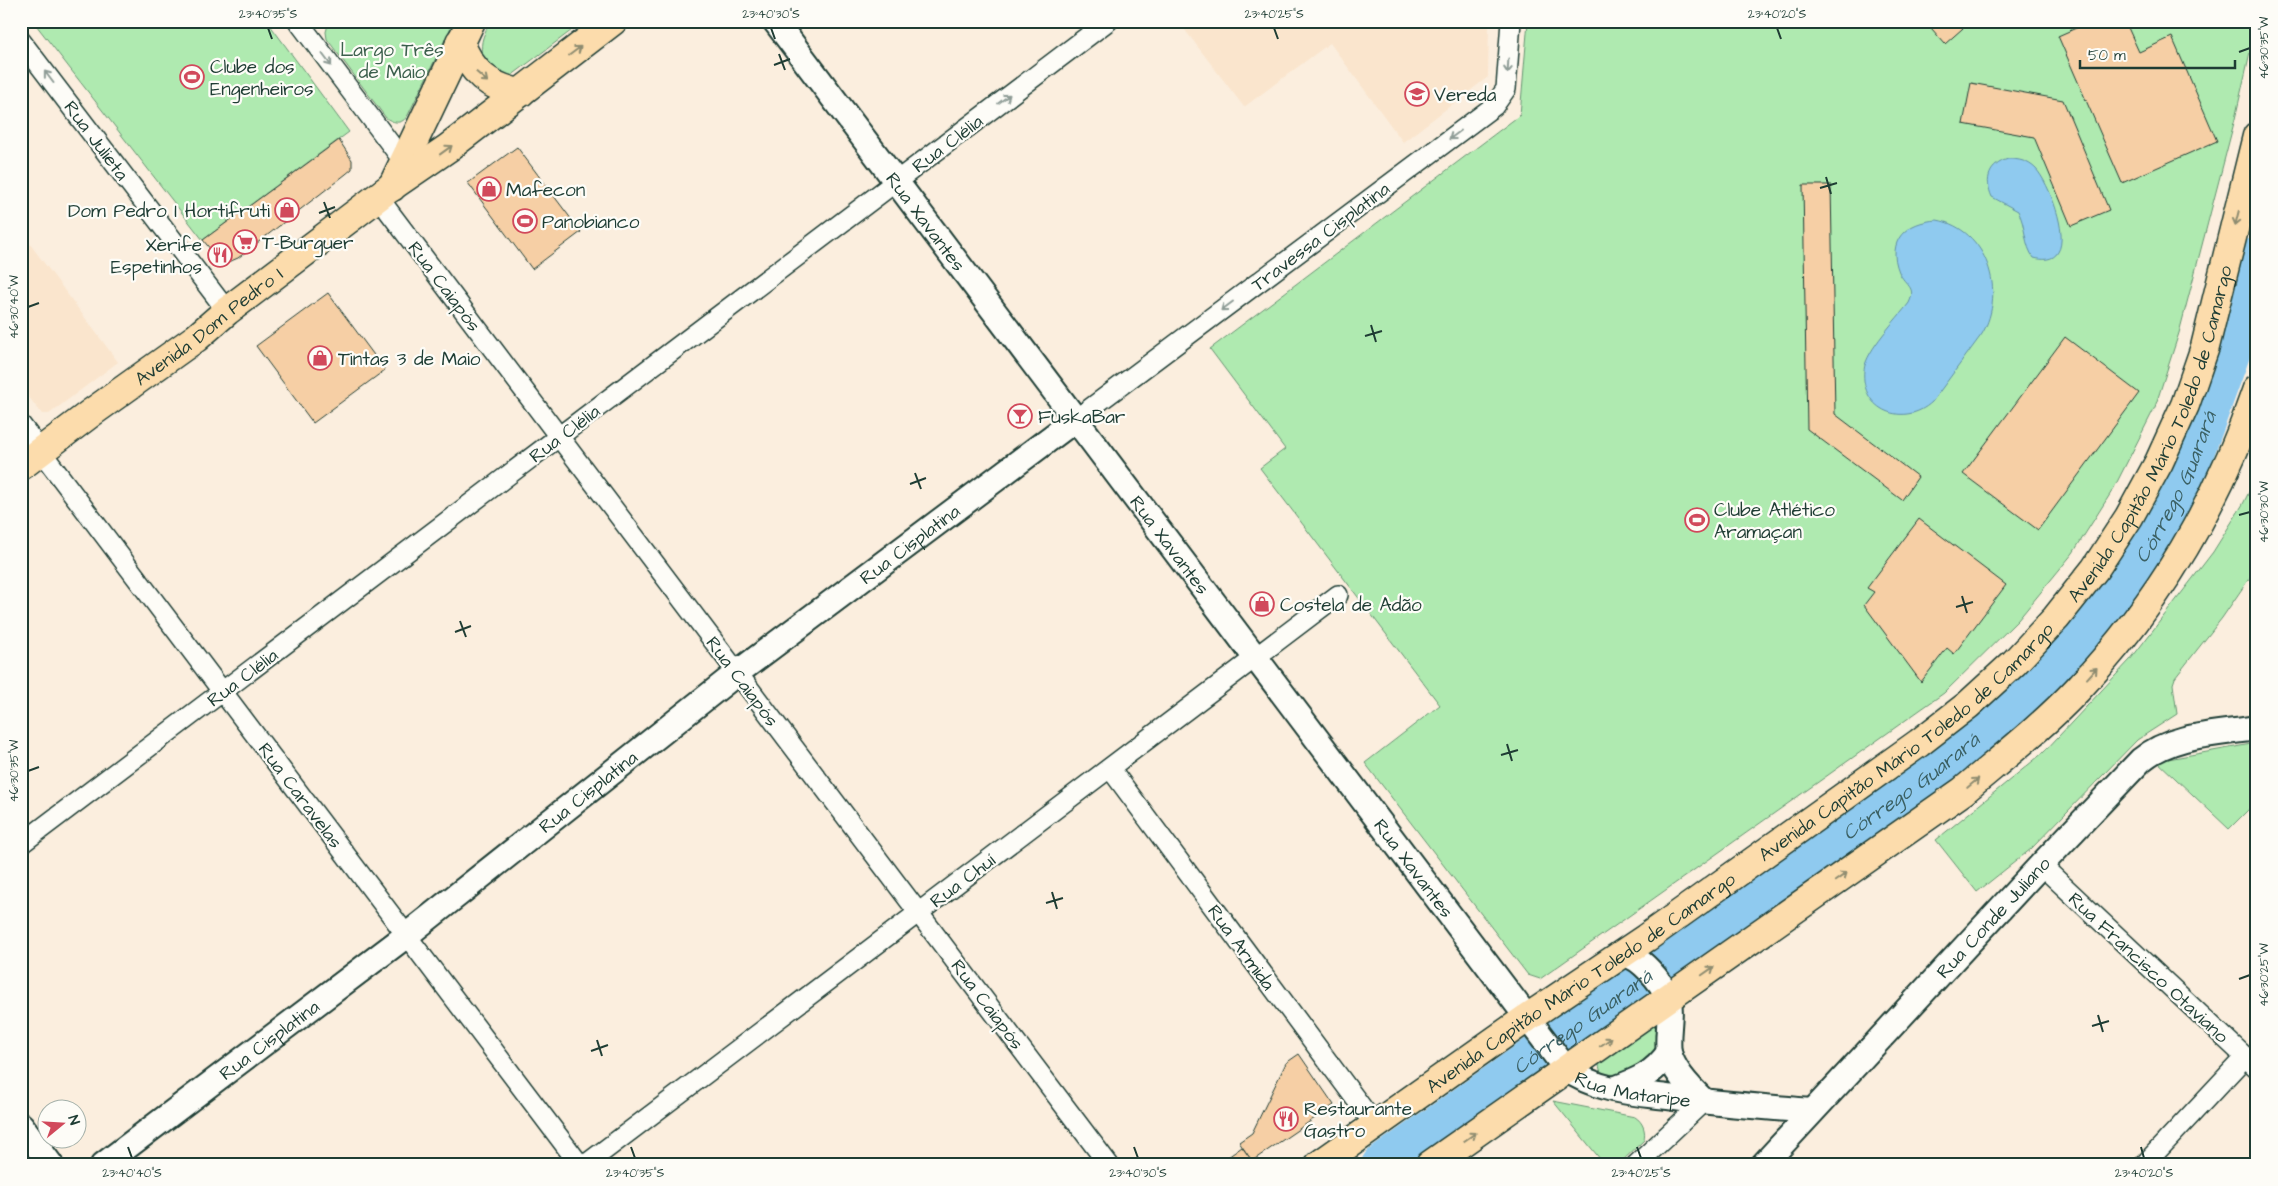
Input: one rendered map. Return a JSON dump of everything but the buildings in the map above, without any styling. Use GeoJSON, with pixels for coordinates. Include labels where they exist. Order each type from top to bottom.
{"type":"FeatureCollection","features":[{"type":"Feature","properties":{"kind":"main road"},"geometry":{"type":"LineString","coordinates":[[397,180],[520,92],[613,21]]}},
{"type":"Feature","properties":{"kind":"main road","name":"Avenida Dom Pedro I"},"geometry":{"type":"LineString","coordinates":[[31,459],[196,338],[227,311],[397,180],[466,32]]}},
{"type":"Feature","properties":{"kind":"main road"},"geometry":{"type":"LineString","coordinates":[[466,32],[466,58],[476,71],[489,82],[504,90],[520,92]]}},
{"type":"Feature","properties":{"kind":"main road","name":"Avenida Capitão Mário Toledo de Camargo"},"geometry":{"type":"LineString","coordinates":[[1319,1165],[1375,1125],[1534,1027],[1633,958],[1968,705],[2020,656],[2056,618],[2094,569],[2129,517],[2159,462],[2184,405],[2205,347],[2257,136]]}},
{"type":"Feature","properties":{"kind":"main road"},"geometry":{"type":"LineString","coordinates":[[1430,1165],[1560,1062],[1964,791],[2031,734],[2076,691],[2116,646],[2154,597],[2177,562],[2205,513],[2227,466],[2257,390]]}},
{"type":"Feature","properties":{"kind":"street","name":"Rua Caiapós"},"geometry":{"type":"LineString","coordinates":[[298,21],[559,437],[1109,1165]]}},
{"type":"Feature","properties":{"kind":"street","name":"Rua Xavantes"},"geometry":{"type":"LineString","coordinates":[[775,21],[1560,1062]]}},
{"type":"Feature","properties":{"kind":"street","name":"Rua Clélia"},"geometry":{"type":"LineString","coordinates":[[21,844],[1108,21]]}},
{"type":"Feature","properties":{"kind":"street","name":"Travessa Cisplatina"},"geometry":{"type":"LineString","coordinates":[[1076,419],[1494,106],[1506,89],[1511,21]]}},
{"type":"Feature","properties":{"kind":"street","name":"Rua Julieta"},"geometry":{"type":"LineString","coordinates":[[21,41],[227,311]]}},
{"type":"Feature","properties":{"kind":"street","name":"Rua Cisplatina"},"geometry":{"type":"LineString","coordinates":[[103,1165],[407,935],[737,673],[1076,419]]}},
{"type":"Feature","properties":{"kind":"street","name":"Rua Caravelas"},"geometry":{"type":"LineString","coordinates":[[21,425],[31,459],[223,692],[580,1165]]}},
{"type":"Feature","properties":{"kind":"street","name":"Rua Chuí"},"geometry":{"type":"LineString","coordinates":[[586,1165],[1338,594]]}},
{"type":"Feature","properties":{"kind":"street","name":"Rua Conde Juliano"},"geometry":{"type":"LineString","coordinates":[[1763,1165],[2041,865],[2150,753],[2176,741],[2257,728]]}},
{"type":"Feature","properties":{"kind":"street","name":"Rua Armida"},"geometry":{"type":"LineString","coordinates":[[1110,768],[1375,1125]]}},
{"type":"Feature","properties":{"kind":"street","name":"Rua Francisco Otaviano"},"geometry":{"type":"LineString","coordinates":[[2041,865],[2251,1062]]}},
{"type":"Feature","properties":{"kind":"street"},"geometry":{"type":"LineString","coordinates":[[1633,958],[1664,993]]}},
{"type":"Feature","properties":{"kind":"street","name":"Rua Mataripe"},"geometry":{"type":"LineString","coordinates":[[1664,993],[1669,1052],[1683,1079],[1704,1102]]}},
{"type":"Feature","properties":{"kind":"street"},"geometry":{"type":"LineString","coordinates":[[1612,1090],[1649,1074],[1659,1066],[1669,1052]]}},
{"type":"Feature","properties":{"kind":"street","name":"Rua Mataripe"},"geometry":{"type":"LineString","coordinates":[[1560,1062],[1594,1085],[1612,1090],[1704,1102],[1812,1111]]}},
{"type":"Feature","properties":{"kind":"street"},"geometry":{"type":"LineString","coordinates":[[2144,1165],[2251,1062]]}},
{"type":"Feature","properties":{"kind":"street"},"geometry":{"type":"LineString","coordinates":[[1636,1165],[1704,1102]]}},
{"type":"Feature","properties":{"kind":"street"},"geometry":{"type":"LineString","coordinates":[[21,1125],[51,1165]]}},
{"type":"Feature","properties":{"kind":"shaded area","name":"Vereda"},"geometry":{"type":"Polygon","coordinates":[[[1178,21],[1489,21],[1488,77],[1403,142],[1330,43],[1244,107],[1178,21]]]}},
{"type":"Feature","properties":{"kind":"shaded area"},"geometry":{"type":"Polygon","coordinates":[[[21,232],[118,362],[49,414],[42,414],[21,387],[21,232]]]}},
{"type":"Feature","properties":{"kind":"green space","name":"Clube dos Engenheiros"},"geometry":{"type":"Polygon","coordinates":[[[33,21],[267,21],[349,132],[203,240],[33,21]]]}},
{"type":"Feature","properties":{"kind":"green space","name":"Largo Três de Maio"},"geometry":{"type":"Polygon","coordinates":[[[329,21],[454,21],[408,115],[401,122],[398,122],[386,118],[327,39],[326,32],[329,21]]]}},
{"type":"Feature","properties":{"kind":"green space","name":"Largo Três de Maio"},"geometry":{"type":"Polygon","coordinates":[[[490,21],[584,21],[511,76],[504,75],[484,63],[482,41],[490,21]]]}},
{"type":"Feature","properties":{"kind":"green space","name":"Clube Atlético Aramaçan"},"geometry":{"type":"Polygon","coordinates":[[[1528,21],[2257,21],[2235,119],[2179,333],[2155,407],[2114,488],[2073,553],[2018,620],[1944,693],[1540,979],[1528,975],[1365,763],[1440,705],[1260,468],[1285,449],[1210,349],[1520,115],[1528,21]]]}},
{"type":"Feature","properties":{"kind":"green space"},"geometry":{"type":"Polygon","coordinates":[[[2257,476],[2257,567],[2222,618],[2175,678],[2173,684],[2177,714],[2137,740],[2031,849],[1977,892],[1936,840],[2044,752],[2130,660],[2213,552],[2243,504],[2257,476]]]}},
{"type":"Feature","properties":{"kind":"green space"},"geometry":{"type":"Polygon","coordinates":[[[2257,743],[2257,801],[2229,829],[2157,761],[2257,743]]]}},
{"type":"Feature","properties":{"kind":"green space"},"geometry":{"type":"Polygon","coordinates":[[[1657,1021],[1659,1023],[1659,1048],[1647,1060],[1627,1072],[1619,1074],[1601,1073],[1598,1062],[1657,1021]]]}},
{"type":"Feature","properties":{"kind":"green space"},"geometry":{"type":"Polygon","coordinates":[[[1553,1101],[1635,1117],[1643,1127],[1645,1133],[1644,1140],[1618,1165],[1605,1165],[1553,1101]]]}},
{"type":"Feature","properties":{"kind":"water"},"geometry":{"type":"Polygon","coordinates":[[[2008,159],[2016,159],[2033,166],[2041,176],[2052,197],[2061,234],[2061,244],[2058,252],[2053,257],[2044,259],[2034,258],[2028,248],[2018,211],[1992,197],[1988,184],[1990,173],[1996,165],[2008,159]]]}},
{"type":"Feature","properties":{"kind":"water"},"geometry":{"type":"Polygon","coordinates":[[[1937,220],[1954,226],[1969,236],[1980,249],[1988,265],[1992,282],[1993,300],[1982,334],[1932,402],[1921,410],[1909,414],[1897,414],[1886,411],[1876,405],[1869,396],[1865,384],[1864,370],[1870,353],[1909,303],[1911,297],[1911,289],[1901,277],[1896,261],[1895,251],[1897,242],[1908,229],[1916,224],[1937,220]]]}},
{"type":"Feature","properties":{"kind":"waterway","name":"Córrego Guarará"},"geometry":{"type":"LineString","coordinates":[[1380,1165],[1929,775],[2035,689],[2100,615],[2151,543],[2188,472],[2236,340],[2257,256]]}},
{"type":"Feature","properties":{"kind":"place","name":"Clube dos Engenheiros"},"geometry":{"type":"Point","coordinates":[192,77]}},
{"type":"Feature","properties":{"kind":"place","name":"Vereda"},"geometry":{"type":"Point","coordinates":[1417,94]}},
{"type":"Feature","properties":{"kind":"place","name":"Mafecon"},"geometry":{"type":"Point","coordinates":[489,189]}},
{"type":"Feature","properties":{"kind":"place","name":"Dom Pedro I Hortifruti"},"geometry":{"type":"Point","coordinates":[287,210]}},
{"type":"Feature","properties":{"kind":"place","name":"Panobianco"},"geometry":{"type":"Point","coordinates":[525,221]}},
{"type":"Feature","properties":{"kind":"place","name":"T-Burguer"},"geometry":{"type":"Point","coordinates":[245,242]}},
{"type":"Feature","properties":{"kind":"place","name":"Xerife Espetinhos"},"geometry":{"type":"Point","coordinates":[220,255]}},
{"type":"Feature","properties":{"kind":"place","name":"Tintas 3 de Maio"},"geometry":{"type":"Point","coordinates":[320,358]}},
{"type":"Feature","properties":{"kind":"place","name":"FuskaBar"},"geometry":{"type":"Point","coordinates":[1020,416]}},
{"type":"Feature","properties":{"kind":"place","name":"Clube Atlético Aramaçan"},"geometry":{"type":"Point","coordinates":[1697,520]}},
{"type":"Feature","properties":{"kind":"place","name":"Costela de Adão"},"geometry":{"type":"Point","coordinates":[1262,604]}},
{"type":"Feature","properties":{"kind":"place","name":"Restaurante Gastro"},"geometry":{"type":"Point","coordinates":[1286,1119]}}]}
